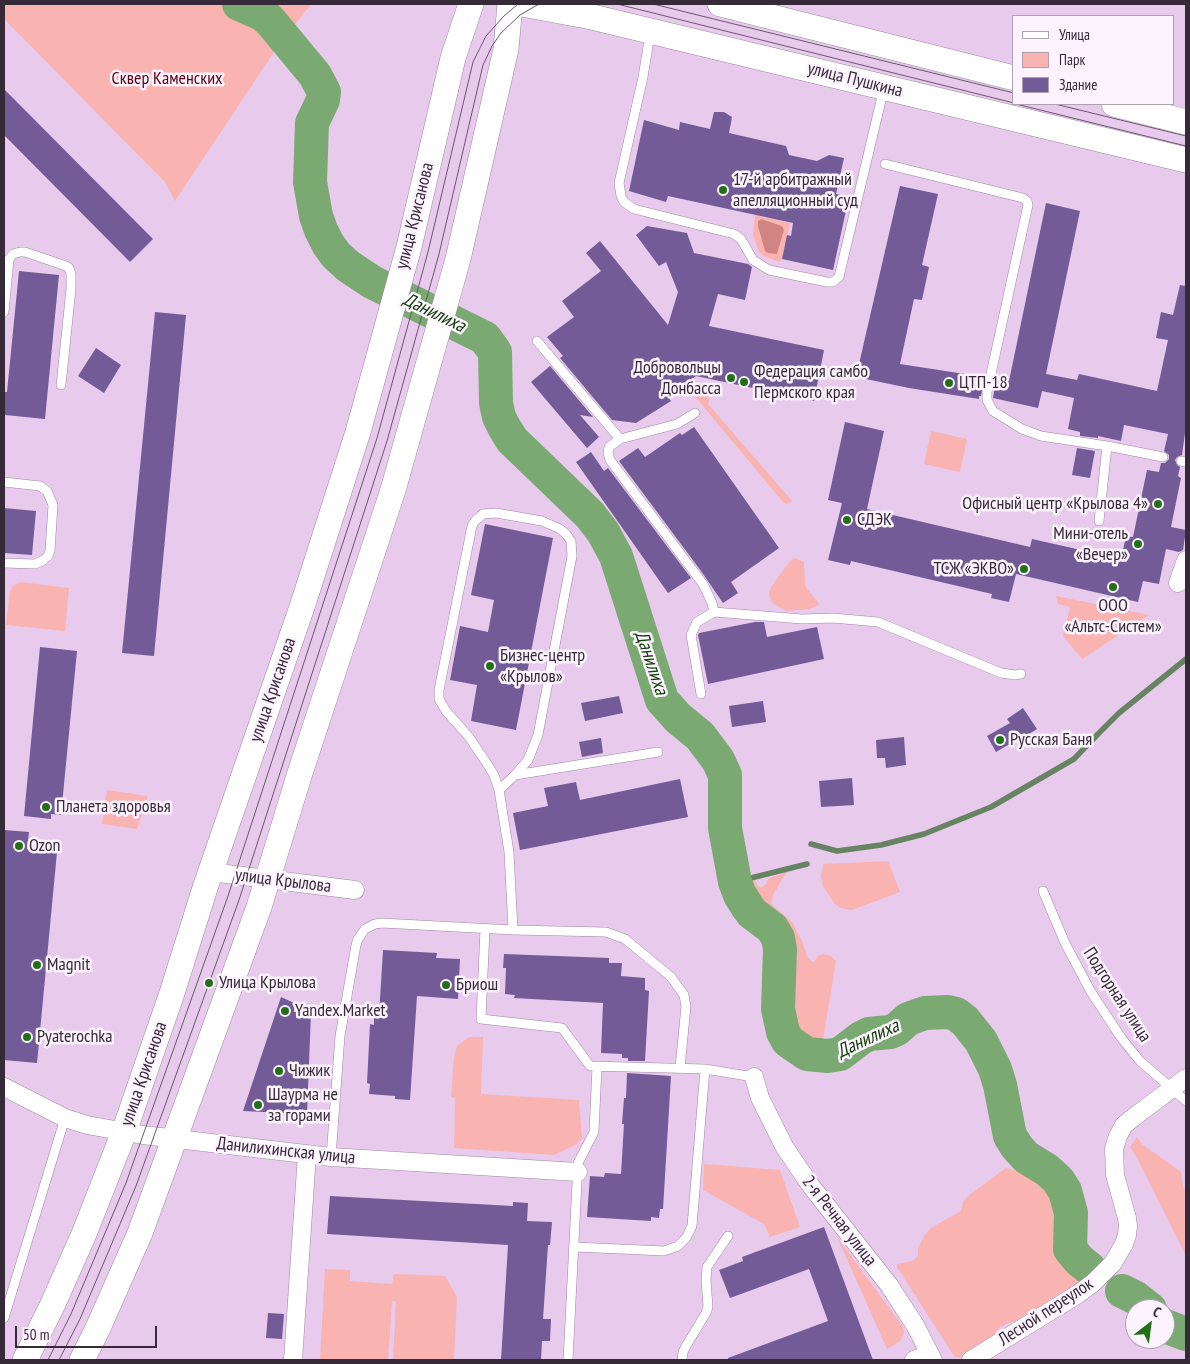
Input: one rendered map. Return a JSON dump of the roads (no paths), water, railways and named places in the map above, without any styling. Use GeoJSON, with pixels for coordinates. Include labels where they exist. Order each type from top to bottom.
{"type":"FeatureCollection","features":[{"type":"Feature","properties":{"kind":"main road","name":"улица Крисанова"},"geometry":{"type":"LineString","coordinates":[[25,1360],[52,1306],[84,1234],[124,1132],[303,604],[366,405],[409,247],[453,58],[471,4]]}},
{"type":"Feature","properties":{"kind":"main road"},"geometry":{"type":"LineString","coordinates":[[82,1360],[140,1233],[259,907],[299,776],[393,490],[458,259],[506,48],[510,4]]}},
{"type":"Feature","properties":{"kind":"main road","name":"улица Пушкина"},"geometry":{"type":"LineString","coordinates":[[522,4],[592,17],[1186,160]]}},
{"type":"Feature","properties":{"kind":"main road"},"geometry":{"type":"LineString","coordinates":[[720,4],[1012,77]]}},
{"type":"Feature","properties":{"kind":"main road"},"geometry":{"type":"LineString","coordinates":[[1118,105],[1186,122]]}},
{"type":"Feature","properties":{"kind":"street"},"geometry":{"type":"LineString","coordinates":[[1178,583],[1186,560]]}},
{"type":"Feature","properties":{"kind":"street","name":"улица Крылова"},"geometry":{"type":"LineString","coordinates":[[211,872],[355,890]]}},
{"type":"Feature","properties":{"kind":"street","name":"2-я Речная улица"},"geometry":{"type":"LineString","coordinates":[[754,1077],[760,1098],[785,1148],[811,1186],[889,1285],[915,1325],[926,1358]]}},
{"type":"Feature","properties":{"kind":"street"},"geometry":{"type":"LineString","coordinates":[[1172,1089],[1186,1078]]}},
{"type":"Feature","properties":{"kind":"street","name":"Данилихинская улица"},"geometry":{"type":"LineString","coordinates":[[4,1087],[65,1118],[87,1125],[124,1132],[331,1157],[578,1172]]}},
{"type":"Feature","properties":{"kind":"street","name":"Лесной переулок"},"geometry":{"type":"LineString","coordinates":[[971,1360],[1078,1294],[1093,1283],[1113,1263],[1124,1244],[1128,1226],[1115,1175],[1115,1141],[1120,1130],[1129,1121],[1172,1089]]}},
{"type":"Feature","properties":{"kind":"street"},"geometry":{"type":"LineString","coordinates":[[293,1360],[308,1154]]}},
{"type":"Feature","properties":{"kind":"lane"},"geometry":{"type":"LineString","coordinates":[[650,31],[643,77],[620,183],[621,196],[624,202],[634,209],[734,234],[741,239],[753,260],[769,270],[827,282],[833,282],[839,276],[884,87]]}},
{"type":"Feature","properties":{"kind":"lane"},"geometry":{"type":"LineString","coordinates":[[885,164],[1023,198],[1027,201],[1028,205],[988,392],[989,405],[993,411],[1041,436],[1163,457]]}},
{"type":"Feature","properties":{"kind":"lane"},"geometry":{"type":"LineString","coordinates":[[4,312],[9,259],[13,254],[25,252],[69,268],[71,289],[61,385]]}},
{"type":"Feature","properties":{"kind":"lane"},"geometry":{"type":"LineString","coordinates":[[537,341],[620,440]]}},
{"type":"Feature","properties":{"kind":"lane"},"geometry":{"type":"LineString","coordinates":[[695,413],[677,424],[620,440],[609,447],[608,453],[610,460],[703,584],[712,602],[714,612]]}},
{"type":"Feature","properties":{"kind":"lane"},"geometry":{"type":"LineString","coordinates":[[1099,521],[1107,446]]}},
{"type":"Feature","properties":{"kind":"lane"},"geometry":{"type":"LineString","coordinates":[[4,482],[40,486],[47,490],[53,505],[50,551],[48,556],[35,564],[4,563]]}},
{"type":"Feature","properties":{"kind":"lane"},"geometry":{"type":"LineString","coordinates":[[499,790],[516,775],[528,760],[538,735],[572,548],[571,541],[566,534],[551,524],[489,513],[479,517],[472,526],[439,690],[439,699],[446,711],[469,737],[486,762],[494,775],[499,790],[510,858],[513,930]]}},
{"type":"Feature","properties":{"kind":"lane"},"geometry":{"type":"LineString","coordinates":[[701,694],[691,635],[698,622],[714,612],[802,620],[833,618],[878,622],[1001,672],[1014,675],[1021,674]]}},
{"type":"Feature","properties":{"kind":"lane"},"geometry":{"type":"LineString","coordinates":[[516,775],[658,752]]}},
{"type":"Feature","properties":{"kind":"lane","name":"Подгорная улица"},"geometry":{"type":"LineString","coordinates":[[1043,891],[1065,943],[1091,992],[1140,1060],[1186,1101]]}},
{"type":"Feature","properties":{"kind":"lane"},"geometry":{"type":"LineString","coordinates":[[331,1157],[340,1036],[356,945],[361,934],[370,926],[382,923],[486,929],[606,932],[626,939],[671,977],[684,995],[686,1006],[680,1068]]}},
{"type":"Feature","properties":{"kind":"lane"},"geometry":{"type":"LineString","coordinates":[[486,929],[481,1019],[562,1028],[590,1066],[705,1069],[754,1077]]}},
{"type":"Feature","properties":{"kind":"lane"},"geometry":{"type":"LineString","coordinates":[[568,1360],[578,1163],[594,1132],[597,1067]]}},
{"type":"Feature","properties":{"kind":"lane"},"geometry":{"type":"LineString","coordinates":[[574,1247],[664,1251],[678,1246],[686,1238],[692,1226],[705,1069]]}},
{"type":"Feature","properties":{"kind":"lane"},"geometry":{"type":"LineString","coordinates":[[4,1318],[57,1139],[65,1118]]}},
{"type":"Feature","properties":{"kind":"lane"},"geometry":{"type":"LineString","coordinates":[[682,1360],[683,1352],[706,1314],[708,1307],[706,1280],[708,1267],[728,1236]]}},
{"type":"Feature","properties":{"kind":"waterway","name":"Данилиха"},"geometry":{"type":"LineString","coordinates":[[239,4],[264,15],[272,23],[315,75],[324,92],[323,100],[312,123],[310,182],[316,216],[328,244],[348,266],[372,282],[485,338],[495,352],[496,403],[499,417],[504,427],[512,440],[590,515],[603,532],[616,556],[662,700],[678,718],[700,736],[718,760],[725,775],[725,828],[735,882],[740,895],[752,913],[772,928],[778,938],[780,949],[778,1009],[783,1032],[788,1041],[807,1054],[828,1056],[840,1054],[869,1034],[890,1032],[897,1029],[908,1019],[925,1013],[948,1012],[956,1014],[965,1021],[981,1041],[995,1069],[1010,1136],[1026,1157],[1047,1170],[1058,1180],[1065,1191],[1071,1213],[1070,1249],[1089,1268]]}},
{"type":"Feature","properties":{"kind":"waterway"},"geometry":{"type":"LineString","coordinates":[[811,844],[837,851],[881,845],[924,834],[991,807],[1074,759],[1119,713],[1186,659]]}},
{"type":"Feature","properties":{"kind":"waterway"},"geometry":{"type":"LineString","coordinates":[[735,882],[807,864]]}},
{"type":"Feature","properties":{"kind":"waterway","name":"Данилиха"},"geometry":{"type":"LineString","coordinates":[[1122,1291],[1137,1299]]}},
{"type":"Feature","properties":{"kind":"waterway","name":"Данилиха"},"geometry":{"type":"LineString","coordinates":[[1175,1330],[1186,1334]]}},
{"type":"Feature","properties":{"kind":"tram line"},"geometry":{"type":"LineString","coordinates":[[48,1360],[71,1314],[126,1183],[228,896],[377,438],[428,252],[473,62],[486,36],[518,4]]}},
{"type":"Feature","properties":{"kind":"tram line"},"geometry":{"type":"LineString","coordinates":[[59,1360],[80,1319],[136,1186],[239,900],[387,441],[439,254],[483,65],[501,33],[520,15],[539,4]]}},
{"type":"Feature","properties":{"kind":"tram line"},"geometry":{"type":"LineString","coordinates":[[617,4],[1012,103]]}},
{"type":"Feature","properties":{"kind":"tram line"},"geometry":{"type":"LineString","coordinates":[[653,4],[1012,93]]}},
{"type":"Feature","properties":{"kind":"tram line"},"geometry":{"type":"LineString","coordinates":[[1020,105],[1186,146]]}},
{"type":"Feature","properties":{"kind":"tram line"},"geometry":{"type":"LineString","coordinates":[[1059,105],[1186,136]]}},
{"type":"Feature","properties":{"kind":"place","name":"17-й арбитражный апелляционный суд"},"geometry":{"type":"Point","coordinates":[723,190]}},
{"type":"Feature","properties":{"kind":"place","name":"Добровольцы Донбасса"},"geometry":{"type":"Point","coordinates":[731,378]}},
{"type":"Feature","properties":{"kind":"place","name":"Федерация самбо Пермского края"},"geometry":{"type":"Point","coordinates":[744,382]}},
{"type":"Feature","properties":{"kind":"place","name":"ЦТП-18"},"geometry":{"type":"Point","coordinates":[949,383]}},
{"type":"Feature","properties":{"kind":"place","name":"Офисный центр «Крылова 4»"},"geometry":{"type":"Point","coordinates":[1158,504]}},
{"type":"Feature","properties":{"kind":"place","name":"СДЭК"},"geometry":{"type":"Point","coordinates":[847,520]}},
{"type":"Feature","properties":{"kind":"place","name":"Мини-отель «Вечер»"},"geometry":{"type":"Point","coordinates":[1138,544]}},
{"type":"Feature","properties":{"kind":"place","name":"ТСЖ «ЭКВО»"},"geometry":{"type":"Point","coordinates":[1024,569]}},
{"type":"Feature","properties":{"kind":"place","name":"ООО «Альтс-Систем»"},"geometry":{"type":"Point","coordinates":[1113,587]}},
{"type":"Feature","properties":{"kind":"place","name":"Бизнес-центр «Крылов»"},"geometry":{"type":"Point","coordinates":[490,666]}},
{"type":"Feature","properties":{"kind":"place","name":"Русская Баня"},"geometry":{"type":"Point","coordinates":[1000,740]}},
{"type":"Feature","properties":{"kind":"place","name":"Планета здоровья"},"geometry":{"type":"Point","coordinates":[46,807]}},
{"type":"Feature","properties":{"kind":"place","name":"Ozon"},"geometry":{"type":"Point","coordinates":[19,846]}},
{"type":"Feature","properties":{"kind":"place","name":"Magnit"},"geometry":{"type":"Point","coordinates":[37,965]}},
{"type":"Feature","properties":{"kind":"place","name":"Улица Крылова"},"geometry":{"type":"Point","coordinates":[209,983]}},
{"type":"Feature","properties":{"kind":"place","name":"Бриош"},"geometry":{"type":"Point","coordinates":[446,985]}},
{"type":"Feature","properties":{"kind":"place","name":"Yandex.Market"},"geometry":{"type":"Point","coordinates":[285,1011]}},
{"type":"Feature","properties":{"kind":"place","name":"Pyaterochka"},"geometry":{"type":"Point","coordinates":[27,1037]}},
{"type":"Feature","properties":{"kind":"place","name":"Чижик"},"geometry":{"type":"Point","coordinates":[279,1071]}},
{"type":"Feature","properties":{"kind":"place","name":"Шаурма не за горами"},"geometry":{"type":"Point","coordinates":[258,1105]}},
{"type":"Feature","properties":{"kind":"park label","name":"Сквер Каменских"},"geometry":{"type":"Point","coordinates":[167,79]}}]}
